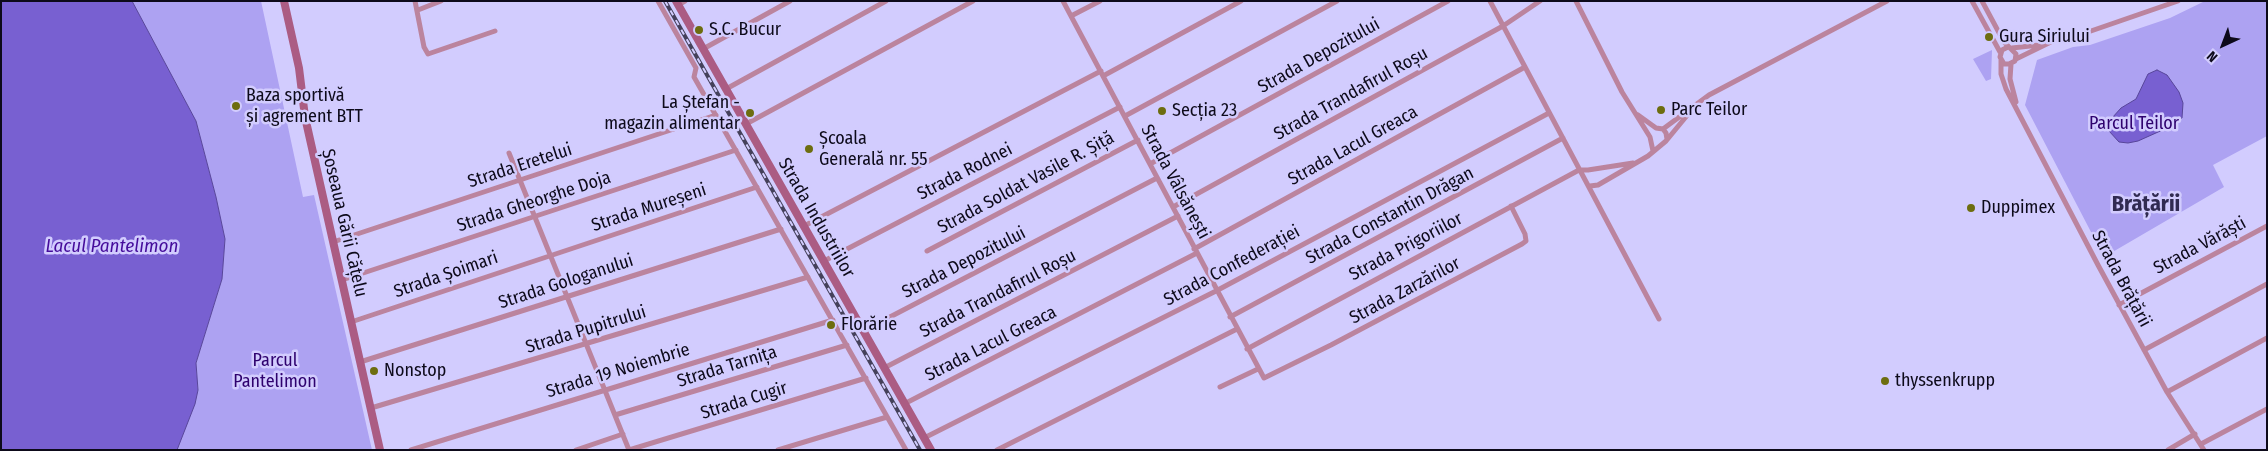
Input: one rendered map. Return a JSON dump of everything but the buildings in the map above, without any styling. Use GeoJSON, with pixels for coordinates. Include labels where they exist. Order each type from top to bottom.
{"type":"FeatureCollection","features":[{"type":"Feature","properties":{"kind":"main road","name":"Șoseaua Gării Cățelu"},"geometry":{"type":"LineString","coordinates":[[284,1],[299,68],[305,117],[380,450]]}},
{"type":"Feature","properties":{"kind":"main road","name":"Strada Industriilor"},"geometry":{"type":"LineString","coordinates":[[680,2],[703,49],[930,450]]}},
{"type":"Feature","properties":{"kind":"street"},"geometry":{"type":"LineString","coordinates":[[415,1],[424,47],[428,54],[495,32]]}},
{"type":"Feature","properties":{"kind":"street"},"geometry":{"type":"LineString","coordinates":[[418,10],[441,1]]}},
{"type":"Feature","properties":{"kind":"street"},"geometry":{"type":"LineString","coordinates":[[658,1],[696,68],[694,77],[906,450]]}},
{"type":"Feature","properties":{"kind":"street"},"geometry":{"type":"LineString","coordinates":[[703,49],[790,1]]}},
{"type":"Feature","properties":{"kind":"street"},"geometry":{"type":"LineString","coordinates":[[726,88],[886,1]]}},
{"type":"Feature","properties":{"kind":"street"},"geometry":{"type":"LineString","coordinates":[[746,124],[973,1]]}},
{"type":"Feature","properties":{"kind":"street","name":"Strada Vâlsănești"},"geometry":{"type":"LineString","coordinates":[[1063,1],[1262,376]]}},
{"type":"Feature","properties":{"kind":"street"},"geometry":{"type":"LineString","coordinates":[[1072,16],[1100,1]]}},
{"type":"Feature","properties":{"kind":"street"},"geometry":{"type":"LineString","coordinates":[[804,226],[1241,1]]}},
{"type":"Feature","properties":{"kind":"street"},"geometry":{"type":"LineString","coordinates":[[1125,116],[1337,1]]}},
{"type":"Feature","properties":{"kind":"street","name":"Strada Depozitului"},"geometry":{"type":"LineString","coordinates":[[1150,164],[1448,1]]}},
{"type":"Feature","properties":{"kind":"street"},"geometry":{"type":"LineString","coordinates":[[1490,1],[1659,319]]}},
{"type":"Feature","properties":{"kind":"street","name":"Strada Trandafirul Roșu"},"geometry":{"type":"LineString","coordinates":[[1173,207],[1503,26],[1540,1]]}},
{"type":"Feature","properties":{"kind":"street"},"geometry":{"type":"LineString","coordinates":[[1576,1],[1635,114],[1651,140],[1654,151]]}},
{"type":"Feature","properties":{"kind":"street"},"geometry":{"type":"LineString","coordinates":[[1635,114],[1656,128],[1663,129],[1698,102],[1889,1]]}},
{"type":"Feature","properties":{"kind":"street"},"geometry":{"type":"LineString","coordinates":[[1972,1],[2000,52],[2000,60],[2004,64],[2011,64],[2016,59],[2042,45],[2178,1]]}},
{"type":"Feature","properties":{"kind":"street"},"geometry":{"type":"LineString","coordinates":[[1982,1],[2010,48],[2016,54],[2016,59]]}},
{"type":"Feature","properties":{"kind":"street"},"geometry":{"type":"LineString","coordinates":[[2000,52],[2010,48],[2042,45]]}},
{"type":"Feature","properties":{"kind":"street","name":"Strada Brățării"},"geometry":{"type":"LineString","coordinates":[[2000,60],[2002,79],[2119,305],[2167,392],[2203,447]]}},
{"type":"Feature","properties":{"kind":"street","name":"Strada Brățării"},"geometry":{"type":"LineString","coordinates":[[2011,64],[2010,79],[2021,117]]}},
{"type":"Feature","properties":{"kind":"street","name":"Strada Lacul Greaca"},"geometry":{"type":"LineString","coordinates":[[904,404],[1196,251],[1525,67]]}},
{"type":"Feature","properties":{"kind":"street"},"geometry":{"type":"LineString","coordinates":[[1590,186],[1596,186],[1654,151],[1667,139],[1698,102]]}},
{"type":"Feature","properties":{"kind":"street","name":"Strada Rodnei"},"geometry":{"type":"LineString","coordinates":[[824,261],[1120,107]]}},
{"type":"Feature","properties":{"kind":"street","name":"Strada Confederației"},"geometry":{"type":"LineString","coordinates":[[924,438],[1216,290],[1550,113]]}},
{"type":"Feature","properties":{"kind":"street","name":"Strada Eretelui"},"geometry":{"type":"LineString","coordinates":[[333,242],[716,115]]}},
{"type":"Feature","properties":{"kind":"street"},"geometry":{"type":"LineString","coordinates":[[1651,140],[1652,132],[1656,128]]}},
{"type":"Feature","properties":{"kind":"street"},"geometry":{"type":"LineString","coordinates":[[1663,129],[1667,139]]}},
{"type":"Feature","properties":{"kind":"street","name":"Strada Constantin Drăgan"},"geometry":{"type":"LineString","coordinates":[[1230,317],[1563,138]]}},
{"type":"Feature","properties":{"kind":"street","name":"Strada Soldat Vasile R. Șiță"},"geometry":{"type":"LineString","coordinates":[[927,251],[1138,140]]}},
{"type":"Feature","properties":{"kind":"street"},"geometry":{"type":"LineString","coordinates":[[1651,140],[1659,145]]}},
{"type":"Feature","properties":{"kind":"street","name":"Strada Gheorghe Doja"},"geometry":{"type":"LineString","coordinates":[[342,280],[736,150]]}},
{"type":"Feature","properties":{"kind":"street"},"geometry":{"type":"LineString","coordinates":[[509,153],[629,450]]}},
{"type":"Feature","properties":{"kind":"street"},"geometry":{"type":"LineString","coordinates":[[1579,170],[1637,162]]}},
{"type":"Feature","properties":{"kind":"street"},"geometry":{"type":"LineString","coordinates":[[1596,169],[1602,175],[1600,183]]}},
{"type":"Feature","properties":{"kind":"street","name":"Strada Prigoriilor"},"geometry":{"type":"LineString","coordinates":[[1247,349],[1579,170]]}},
{"type":"Feature","properties":{"kind":"street"},"geometry":{"type":"LineString","coordinates":[[1584,179],[1588,170]]}},
{"type":"Feature","properties":{"kind":"street","name":"Strada Depozitului"},"geometry":{"type":"LineString","coordinates":[[863,331],[1157,178]]}},
{"type":"Feature","properties":{"kind":"street","name":"Strada Mureșeni"},"geometry":{"type":"LineString","coordinates":[[550,255],[757,187]]}},
{"type":"Feature","properties":{"kind":"street","name":"Strada Zarzărilor"},"geometry":{"type":"LineString","coordinates":[[1262,376],[1267,378],[1275,374],[1522,244],[1526,241],[1525,234],[1511,206]]}},
{"type":"Feature","properties":{"kind":"street","name":"Strada Trandafirul Roșu"},"geometry":{"type":"LineString","coordinates":[[884,368],[1178,216]]}},
{"type":"Feature","properties":{"kind":"street","name":"Strada Vărăști"},"geometry":{"type":"LineString","coordinates":[[2119,305],[2267,226]]}},
{"type":"Feature","properties":{"kind":"street","name":"Strada Gologanului"},"geometry":{"type":"LineString","coordinates":[[360,362],[780,229]]}},
{"type":"Feature","properties":{"kind":"street","name":"Strada Șoimari"},"geometry":{"type":"LineString","coordinates":[[351,322],[550,255]]}},
{"type":"Feature","properties":{"kind":"street","name":"Strada Pupitrului"},"geometry":{"type":"LineString","coordinates":[[371,408],[808,277]]}},
{"type":"Feature","properties":{"kind":"street"},"geometry":{"type":"LineString","coordinates":[[2144,350],[2267,284]]}},
{"type":"Feature","properties":{"kind":"street","name":"Strada 19 Noiembrie"},"geometry":{"type":"LineString","coordinates":[[411,450],[832,320]]}},
{"type":"Feature","properties":{"kind":"street"},"geometry":{"type":"LineString","coordinates":[[997,450],[1237,330]]}},
{"type":"Feature","properties":{"kind":"street"},"geometry":{"type":"LineString","coordinates":[[2167,392],[2267,338]]}},
{"type":"Feature","properties":{"kind":"street","name":"Strada Tarnița"},"geometry":{"type":"LineString","coordinates":[[615,415],[847,345]]}},
{"type":"Feature","properties":{"kind":"street"},"geometry":{"type":"LineString","coordinates":[[1220,387],[1258,369]]}},
{"type":"Feature","properties":{"kind":"street","name":"Strada Cugir"},"geometry":{"type":"LineString","coordinates":[[629,450],[866,378]]}},
{"type":"Feature","properties":{"kind":"street"},"geometry":{"type":"LineString","coordinates":[[2203,447],[2267,409]]}},
{"type":"Feature","properties":{"kind":"street"},"geometry":{"type":"LineString","coordinates":[[778,450],[887,417]]}},
{"type":"Feature","properties":{"kind":"street"},"geometry":{"type":"LineString","coordinates":[[576,450],[623,434]]}},
{"type":"Feature","properties":{"kind":"street"},"geometry":{"type":"LineString","coordinates":[[2168,450],[2195,434]]}},
{"type":"Feature","properties":{"kind":"green space","name":"Parcul Pantelimon"},"geometry":{"type":"Polygon","coordinates":[[[132,1],[261,1],[303,197],[314,195],[372,450],[176,450],[198,390],[196,363],[222,279],[225,239],[196,121],[132,1]]]}},
{"type":"Feature","properties":{"kind":"green space","name":"Parcul Teilor"},"geometry":{"type":"Polygon","coordinates":[[[2205,1],[2267,1],[2267,136],[2213,165],[2224,187],[2104,257],[2025,105],[2037,60],[2073,47],[2090,45],[2170,18],[2205,1]]]}},
{"type":"Feature","properties":{"kind":"green space"},"geometry":{"type":"Polygon","coordinates":[[[1992,50],[1991,79],[1986,81],[1973,59],[1992,50]]]}},
{"type":"Feature","properties":{"kind":"water","name":"Lacul Pantelimon"},"geometry":{"type":"Polygon","coordinates":[[[1,1],[132,1],[196,121],[225,239],[222,279],[196,363],[198,390],[195,404],[177,450],[1,450],[1,1]]]}},
{"type":"Feature","properties":{"kind":"water"},"geometry":{"type":"Polygon","coordinates":[[[2157,70],[2167,75],[2179,92],[2183,103],[2182,118],[2176,124],[2138,141],[2119,142],[2109,131],[2112,118],[2121,108],[2136,99],[2148,74],[2157,70]]]}},
{"type":"Feature","properties":{"kind":"railway"},"geometry":{"type":"LineString","coordinates":[[665,1],[920,450]]}},
{"type":"Feature","properties":{"kind":"place","name":"S.C. Bucur"},"geometry":{"type":"Point","coordinates":[699,30]}},
{"type":"Feature","properties":{"kind":"place","name":"Gura Siriului"},"geometry":{"type":"Point","coordinates":[1989,37]}},
{"type":"Feature","properties":{"kind":"place","name":"Baza sportivă și agrement BTT"},"geometry":{"type":"Point","coordinates":[236,106]}},
{"type":"Feature","properties":{"kind":"place","name":"Parc Teilor"},"geometry":{"type":"Point","coordinates":[1661,110]}},
{"type":"Feature","properties":{"kind":"place","name":"Secția 23"},"geometry":{"type":"Point","coordinates":[1162,111]}},
{"type":"Feature","properties":{"kind":"place","name":"La Ștefan - magazin alimentar"},"geometry":{"type":"Point","coordinates":[750,113]}},
{"type":"Feature","properties":{"kind":"place","name":"Școala Generală nr. 55"},"geometry":{"type":"Point","coordinates":[809,149]}},
{"type":"Feature","properties":{"kind":"place","name":"Duppimex"},"geometry":{"type":"Point","coordinates":[1971,208]}},
{"type":"Feature","properties":{"kind":"place","name":"Florărie"},"geometry":{"type":"Point","coordinates":[831,325]}},
{"type":"Feature","properties":{"kind":"place","name":"Nonstop"},"geometry":{"type":"Point","coordinates":[374,371]}},
{"type":"Feature","properties":{"kind":"place","name":"thyssenkrupp"},"geometry":{"type":"Point","coordinates":[1885,381]}},
{"type":"Feature","properties":{"kind":"district","name":"Brățării"},"geometry":{"type":"Point","coordinates":[2146,205]}}]}
